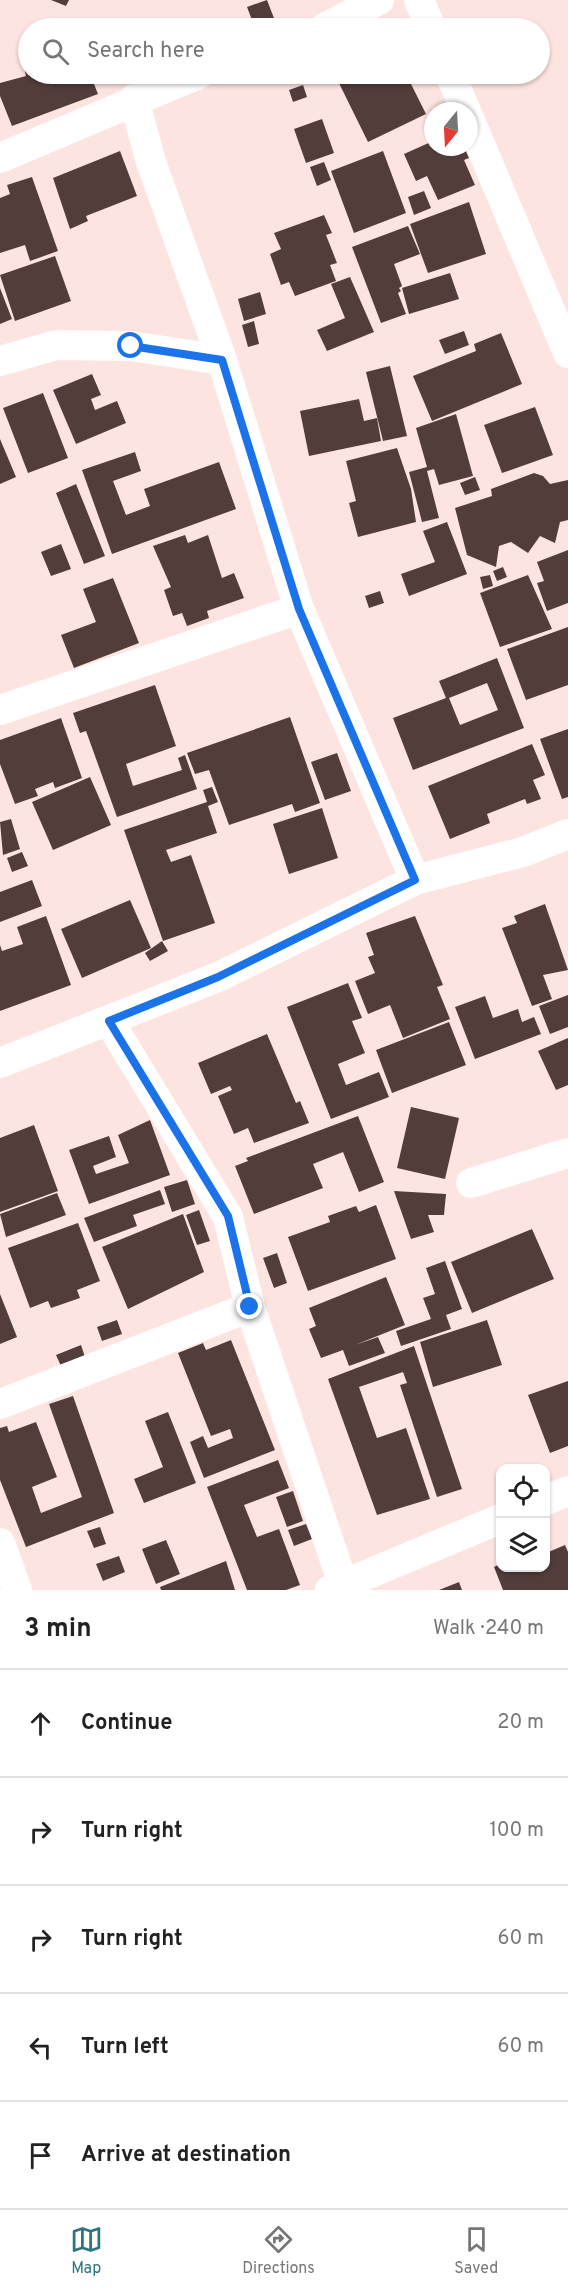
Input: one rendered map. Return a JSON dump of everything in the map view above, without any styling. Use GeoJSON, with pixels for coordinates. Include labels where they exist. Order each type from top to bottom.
{"type":"FeatureCollection","features":[{"type":"Feature","properties":{"kind":"street"},"geometry":{"type":"LineString","coordinates":[[344,18],[379,0]]}},
{"type":"Feature","properties":{"kind":"street"},"geometry":{"type":"LineString","coordinates":[[419,0],[427,18]]}},
{"type":"Feature","properties":{"kind":"street"},"geometry":{"type":"LineString","coordinates":[[0,158],[173,84]]}},
{"type":"Feature","properties":{"kind":"street"},"geometry":{"type":"LineString","coordinates":[[454,84],[462,102]]}},
{"type":"Feature","properties":{"kind":"street"},"geometry":{"type":"LineString","coordinates":[[134,99],[151,162],[222,360],[299,609],[415,880]]}},
{"type":"Feature","properties":{"kind":"street"},"geometry":{"type":"LineString","coordinates":[[478,139],[568,353]]}},
{"type":"Feature","properties":{"kind":"street"},"geometry":{"type":"LineString","coordinates":[[0,361],[56,345],[131,346],[222,360]]}},
{"type":"Feature","properties":{"kind":"street"},"geometry":{"type":"LineString","coordinates":[[0,710],[299,609]]}},
{"type":"Feature","properties":{"kind":"street"},"geometry":{"type":"LineString","coordinates":[[0,1063],[218,977],[415,880],[523,852],[568,834]]}},
{"type":"Feature","properties":{"kind":"street"},"geometry":{"type":"LineString","coordinates":[[109,1021],[228,1216],[250,1307],[337,1587],[496,1521]]}},
{"type":"Feature","properties":{"kind":"street"},"geometry":{"type":"LineString","coordinates":[[471,1183],[568,1154]]}},
{"type":"Feature","properties":{"kind":"street"},"geometry":{"type":"LineString","coordinates":[[0,1404],[250,1307]]}},
{"type":"Feature","properties":{"kind":"street"},"geometry":{"type":"LineString","coordinates":[[550,1498],[568,1491]]}},
{"type":"Feature","properties":{"kind":"street"},"geometry":{"type":"LineString","coordinates":[[0,1544],[16,1590]]}},
{"type":"Feature","properties":{"kind":"building"},"geometry":{"type":"Polygon","coordinates":[[[51,0],[69,0],[66,6],[51,0]]]}},
{"type":"Feature","properties":{"kind":"building"},"geometry":{"type":"Polygon","coordinates":[[[267,0],[274,18],[251,18],[247,7],[267,0]]]}},
{"type":"Feature","properties":{"kind":"building"},"geometry":{"type":"Polygon","coordinates":[[[18,78],[18,84],[94,84],[98,94],[12,126],[0,96],[0,83],[18,78]]]}},
{"type":"Feature","properties":{"kind":"building"},"geometry":{"type":"Polygon","coordinates":[[[339,84],[411,84],[424,110],[424,115],[368,142],[339,84]]]}},
{"type":"Feature","properties":{"kind":"building"},"geometry":{"type":"Polygon","coordinates":[[[303,85],[307,97],[293,102],[289,90],[303,85]]]}},
{"type":"Feature","properties":{"kind":"building"},"geometry":{"type":"Polygon","coordinates":[[[322,119],[334,153],[306,163],[294,129],[322,119]]]}},
{"type":"Feature","properties":{"kind":"building"},"geometry":{"type":"Polygon","coordinates":[[[424,145],[424,156],[468,156],[469,158],[464,160],[475,185],[438,200],[427,176],[416,181],[404,154],[424,145]]]}},
{"type":"Feature","properties":{"kind":"building"},"geometry":{"type":"Polygon","coordinates":[[[120,151],[137,196],[86,216],[88,221],[70,229],[53,178],[120,151]]]}},
{"type":"Feature","properties":{"kind":"building"},"geometry":{"type":"Polygon","coordinates":[[[383,151],[406,213],[354,233],[331,171],[383,151]]]}},
{"type":"Feature","properties":{"kind":"building"},"geometry":{"type":"Polygon","coordinates":[[[324,162],[331,180],[317,186],[310,167],[324,162]]]}},
{"type":"Feature","properties":{"kind":"building"},"geometry":{"type":"Polygon","coordinates":[[[32,177],[58,251],[30,261],[25,245],[0,253],[0,198],[10,194],[7,185],[32,177]]]}},
{"type":"Feature","properties":{"kind":"building"},"geometry":{"type":"Polygon","coordinates":[[[424,191],[431,208],[414,215],[408,197],[424,191]]]}},
{"type":"Feature","properties":{"kind":"building"},"geometry":{"type":"Polygon","coordinates":[[[469,202],[486,254],[428,273],[410,224],[469,202]]]}},
{"type":"Feature","properties":{"kind":"building"},"geometry":{"type":"Polygon","coordinates":[[[324,215],[332,233],[326,235],[337,263],[330,265],[336,281],[295,296],[289,282],[281,285],[270,254],[281,249],[274,233],[324,215]]]}},
{"type":"Feature","properties":{"kind":"building"},"geometry":{"type":"Polygon","coordinates":[[[408,226],[420,254],[394,264],[402,286],[398,293],[406,314],[381,323],[352,247],[408,226]]]}},
{"type":"Feature","properties":{"kind":"building"},"geometry":{"type":"Polygon","coordinates":[[[55,256],[71,301],[15,321],[0,275],[55,256]]]}},
{"type":"Feature","properties":{"kind":"building"},"geometry":{"type":"Polygon","coordinates":[[[450,273],[459,299],[409,314],[402,288],[450,273]]]}},
{"type":"Feature","properties":{"kind":"building"},"geometry":{"type":"Polygon","coordinates":[[[350,277],[374,332],[327,351],[317,330],[345,318],[331,284],[350,277]]]}},
{"type":"Feature","properties":{"kind":"building"},"geometry":{"type":"Polygon","coordinates":[[[0,288],[12,319],[0,324],[0,288]]]}},
{"type":"Feature","properties":{"kind":"building"},"geometry":{"type":"Polygon","coordinates":[[[260,292],[266,314],[244,321],[238,299],[260,292]]]}},
{"type":"Feature","properties":{"kind":"building"},"geometry":{"type":"Polygon","coordinates":[[[254,321],[259,344],[248,347],[242,325],[254,321]]]}},
{"type":"Feature","properties":{"kind":"building"},"geometry":{"type":"Polygon","coordinates":[[[464,331],[469,345],[445,354],[439,340],[464,331]]]}},
{"type":"Feature","properties":{"kind":"building"},"geometry":{"type":"Polygon","coordinates":[[[501,333],[522,384],[432,421],[413,376],[476,351],[474,344],[501,333]]]}},
{"type":"Feature","properties":{"kind":"building"},"geometry":{"type":"Polygon","coordinates":[[[390,366],[407,436],[383,441],[366,372],[390,366]]]}},
{"type":"Feature","properties":{"kind":"building"},"geometry":{"type":"Polygon","coordinates":[[[92,374],[101,395],[91,399],[95,410],[117,401],[126,423],[76,444],[53,390],[92,374]]]}},
{"type":"Feature","properties":{"kind":"building"},"geometry":{"type":"Polygon","coordinates":[[[43,393],[68,458],[28,473],[3,408],[43,393]]]}},
{"type":"Feature","properties":{"kind":"building"},"geometry":{"type":"Polygon","coordinates":[[[359,399],[364,421],[377,418],[381,441],[309,456],[300,411],[359,399]]]}},
{"type":"Feature","properties":{"kind":"building"},"geometry":{"type":"Polygon","coordinates":[[[535,407],[553,455],[502,473],[484,425],[535,407]]]}},
{"type":"Feature","properties":{"kind":"building"},"geometry":{"type":"Polygon","coordinates":[[[456,414],[473,476],[439,485],[434,469],[427,471],[439,518],[422,522],[409,472],[427,467],[416,428],[456,414]]]}},
{"type":"Feature","properties":{"kind":"building"},"geometry":{"type":"Polygon","coordinates":[[[0,439],[16,477],[0,484],[0,439]]]}},
{"type":"Feature","properties":{"kind":"building"},"geometry":{"type":"Polygon","coordinates":[[[397,448],[411,489],[416,522],[358,537],[349,503],[356,501],[346,461],[397,448]]]}},
{"type":"Feature","properties":{"kind":"building"},"geometry":{"type":"Polygon","coordinates":[[[135,452],[141,471],[113,481],[126,515],[150,506],[144,489],[219,462],[236,509],[112,554],[82,470],[135,452]]]}},
{"type":"Feature","properties":{"kind":"building"},"geometry":{"type":"Polygon","coordinates":[[[534,473],[543,476],[550,484],[568,480],[568,520],[560,522],[555,543],[540,536],[528,553],[511,542],[499,546],[496,567],[467,555],[455,508],[492,496],[491,489],[534,473]]]}},
{"type":"Feature","properties":{"kind":"building"},"geometry":{"type":"Polygon","coordinates":[[[475,477],[480,490],[465,495],[460,483],[475,477]]]}},
{"type":"Feature","properties":{"kind":"building"},"geometry":{"type":"Polygon","coordinates":[[[76,484],[105,556],[84,564],[56,493],[76,484]]]}},
{"type":"Feature","properties":{"kind":"building"},"geometry":{"type":"Polygon","coordinates":[[[447,522],[467,574],[409,596],[401,574],[435,562],[423,531],[447,522]]]}},
{"type":"Feature","properties":{"kind":"building"},"geometry":{"type":"Polygon","coordinates":[[[185,535],[188,543],[208,535],[222,578],[234,573],[244,598],[207,611],[209,618],[187,626],[182,613],[173,616],[164,590],[171,587],[153,546],[185,535]]]}},
{"type":"Feature","properties":{"kind":"building"},"geometry":{"type":"Polygon","coordinates":[[[61,544],[71,569],[51,576],[41,552],[61,544]]]}},
{"type":"Feature","properties":{"kind":"building"},"geometry":{"type":"Polygon","coordinates":[[[568,550],[568,603],[547,611],[537,583],[544,581],[537,562],[568,550]]]}},
{"type":"Feature","properties":{"kind":"building"},"geometry":{"type":"Polygon","coordinates":[[[503,567],[507,577],[497,581],[493,571],[503,567]]]}},
{"type":"Feature","properties":{"kind":"building"},"geometry":{"type":"Polygon","coordinates":[[[490,575],[493,586],[483,589],[480,577],[490,575]]]}},
{"type":"Feature","properties":{"kind":"building"},"geometry":{"type":"Polygon","coordinates":[[[528,575],[552,629],[500,647],[480,593],[528,575]]]}},
{"type":"Feature","properties":{"kind":"building"},"geometry":{"type":"Polygon","coordinates":[[[113,578],[139,643],[74,668],[61,635],[96,622],[83,589],[113,578]]]}},
{"type":"Feature","properties":{"kind":"building"},"geometry":{"type":"Polygon","coordinates":[[[380,591],[384,603],[369,608],[365,596],[380,591]]]}},
{"type":"Feature","properties":{"kind":"building"},"geometry":{"type":"Polygon","coordinates":[[[568,627],[568,685],[526,700],[507,649],[568,627]]]}},
{"type":"Feature","properties":{"kind":"building"},"geometry":{"type":"Polygon","coordinates":[[[497,658],[524,728],[413,770],[393,718],[446,698],[439,681],[497,658]],[[487,683],[449,698],[460,725],[498,710],[487,683]]]}},
{"type":"Feature","properties":{"kind":"building"},"geometry":{"type":"Polygon","coordinates":[[[155,685],[176,746],[126,764],[133,786],[182,770],[178,758],[185,755],[197,789],[117,817],[86,731],[80,733],[73,713],[155,685]]]}},
{"type":"Feature","properties":{"kind":"building"},"geometry":{"type":"Polygon","coordinates":[[[290,717],[320,803],[295,812],[292,804],[229,825],[209,770],[195,774],[187,753],[290,717]]]}},
{"type":"Feature","properties":{"kind":"building"},"geometry":{"type":"Polygon","coordinates":[[[61,718],[82,778],[55,788],[53,782],[35,789],[38,796],[15,804],[0,764],[0,740],[61,718]]]}},
{"type":"Feature","properties":{"kind":"building"},"geometry":{"type":"Polygon","coordinates":[[[568,729],[568,797],[562,799],[540,739],[568,729]]]}},
{"type":"Feature","properties":{"kind":"building"},"geometry":{"type":"Polygon","coordinates":[[[532,744],[545,775],[533,780],[541,799],[527,804],[525,799],[487,814],[490,823],[450,839],[428,786],[532,744]]]}},
{"type":"Feature","properties":{"kind":"building"},"geometry":{"type":"Polygon","coordinates":[[[337,753],[351,791],[325,800],[311,762],[337,753]]]}},
{"type":"Feature","properties":{"kind":"building"},"geometry":{"type":"Polygon","coordinates":[[[90,777],[111,825],[53,850],[32,802],[90,777]]]}},
{"type":"Feature","properties":{"kind":"building"},"geometry":{"type":"Polygon","coordinates":[[[212,787],[218,802],[208,806],[217,833],[166,850],[171,862],[191,855],[215,923],[163,941],[124,830],[207,802],[203,790],[212,787]]]}},
{"type":"Feature","properties":{"kind":"building"},"geometry":{"type":"Polygon","coordinates":[[[322,808],[338,858],[289,874],[273,824],[322,808]]]}},
{"type":"Feature","properties":{"kind":"building"},"geometry":{"type":"Polygon","coordinates":[[[11,819],[20,849],[3,855],[0,822],[11,819]]]}},
{"type":"Feature","properties":{"kind":"building"},"geometry":{"type":"Polygon","coordinates":[[[22,852],[28,866],[12,872],[7,858],[22,852]]]}},
{"type":"Feature","properties":{"kind":"building"},"geometry":{"type":"Polygon","coordinates":[[[32,880],[42,906],[0,922],[0,892],[32,880]]]}},
{"type":"Feature","properties":{"kind":"building"},"geometry":{"type":"Polygon","coordinates":[[[130,900],[151,948],[82,978],[61,929],[130,900]]]}},
{"type":"Feature","properties":{"kind":"building"},"geometry":{"type":"Polygon","coordinates":[[[545,904],[568,970],[543,975],[552,999],[532,1006],[502,928],[517,923],[514,916],[545,904]]]}},
{"type":"Feature","properties":{"kind":"building"},"geometry":{"type":"Polygon","coordinates":[[[46,916],[71,985],[0,1011],[0,945],[2,951],[23,944],[17,927],[46,916]]]}},
{"type":"Feature","properties":{"kind":"building"},"geometry":{"type":"Polygon","coordinates":[[[415,916],[443,985],[437,987],[450,1019],[403,1038],[390,1005],[368,1014],[355,981],[375,973],[368,957],[374,955],[366,933],[415,916]]]}},
{"type":"Feature","properties":{"kind":"building"},"geometry":{"type":"Polygon","coordinates":[[[162,941],[168,951],[150,961],[145,953],[162,941]]]}},
{"type":"Feature","properties":{"kind":"building"},"geometry":{"type":"Polygon","coordinates":[[[348,983],[362,1018],[352,1021],[365,1053],[338,1064],[346,1085],[379,1072],[389,1097],[331,1119],[287,1007],[348,983]]]}},
{"type":"Feature","properties":{"kind":"building"},"geometry":{"type":"Polygon","coordinates":[[[568,995],[568,1027],[550,1034],[539,1006],[568,995]]]}},
{"type":"Feature","properties":{"kind":"building"},"geometry":{"type":"Polygon","coordinates":[[[485,996],[493,1018],[518,1009],[522,1022],[534,1017],[541,1034],[475,1059],[455,1007],[485,996]]]}},
{"type":"Feature","properties":{"kind":"building"},"geometry":{"type":"Polygon","coordinates":[[[449,1022],[466,1065],[392,1093],[376,1050],[449,1022]]]}},
{"type":"Feature","properties":{"kind":"building"},"geometry":{"type":"Polygon","coordinates":[[[267,1034],[296,1103],[300,1101],[309,1123],[254,1143],[248,1128],[234,1134],[218,1096],[232,1090],[230,1086],[211,1094],[198,1063],[267,1034]]]}},
{"type":"Feature","properties":{"kind":"building"},"geometry":{"type":"Polygon","coordinates":[[[568,1038],[568,1085],[556,1090],[538,1051],[568,1038]]]}},
{"type":"Feature","properties":{"kind":"building"},"geometry":{"type":"Polygon","coordinates":[[[411,1107],[459,1118],[445,1179],[397,1168],[411,1107]]]}},
{"type":"Feature","properties":{"kind":"building"},"geometry":{"type":"Polygon","coordinates":[[[358,1116],[384,1182],[359,1192],[343,1152],[313,1164],[323,1188],[254,1214],[235,1166],[248,1161],[246,1158],[358,1116]]]}},
{"type":"Feature","properties":{"kind":"building"},"geometry":{"type":"Polygon","coordinates":[[[150,1120],[170,1175],[89,1204],[69,1150],[109,1136],[116,1157],[93,1166],[96,1174],[129,1163],[118,1135],[150,1120]]]}},
{"type":"Feature","properties":{"kind":"building"},"geometry":{"type":"Polygon","coordinates":[[[34,1125],[58,1191],[0,1212],[0,1138],[34,1125]]]}},
{"type":"Feature","properties":{"kind":"building"},"geometry":{"type":"Polygon","coordinates":[[[187,1180],[195,1204],[172,1212],[164,1187],[187,1180]]]}},
{"type":"Feature","properties":{"kind":"building"},"geometry":{"type":"Polygon","coordinates":[[[160,1190],[165,1204],[133,1215],[137,1226],[94,1242],[84,1218],[160,1190]]]}},
{"type":"Feature","properties":{"kind":"building"},"geometry":{"type":"Polygon","coordinates":[[[394,1191],[446,1194],[444,1215],[428,1215],[434,1232],[411,1239],[394,1191]]]}},
{"type":"Feature","properties":{"kind":"building"},"geometry":{"type":"Polygon","coordinates":[[[57,1193],[66,1215],[6,1237],[0,1214],[57,1193]]]}},
{"type":"Feature","properties":{"kind":"building"},"geometry":{"type":"Polygon","coordinates":[[[376,1205],[396,1259],[308,1291],[288,1237],[330,1222],[328,1216],[356,1206],[359,1212],[376,1205]]]}},
{"type":"Feature","properties":{"kind":"building"},"geometry":{"type":"Polygon","coordinates":[[[199,1210],[210,1241],[197,1245],[186,1215],[199,1210]]]}},
{"type":"Feature","properties":{"kind":"building"},"geometry":{"type":"Polygon","coordinates":[[[183,1214],[204,1272],[128,1309],[102,1247],[183,1214]]]}},
{"type":"Feature","properties":{"kind":"building"},"geometry":{"type":"Polygon","coordinates":[[[78,1223],[100,1281],[77,1290],[80,1298],[51,1308],[48,1301],[30,1308],[8,1248],[78,1223]]]}},
{"type":"Feature","properties":{"kind":"building"},"geometry":{"type":"Polygon","coordinates":[[[532,1229],[554,1279],[472,1313],[451,1262],[532,1229]]]}},
{"type":"Feature","properties":{"kind":"building"},"geometry":{"type":"Polygon","coordinates":[[[277,1253],[287,1283],[274,1288],[263,1258],[277,1253]]]}},
{"type":"Feature","properties":{"kind":"building"},"geometry":{"type":"Polygon","coordinates":[[[445,1261],[462,1309],[446,1315],[451,1329],[401,1346],[396,1331],[431,1319],[423,1298],[435,1294],[426,1268],[445,1261]]]}},
{"type":"Feature","properties":{"kind":"building"},"geometry":{"type":"Polygon","coordinates":[[[386,1277],[405,1325],[355,1345],[378,1337],[385,1353],[349,1366],[343,1350],[321,1358],[309,1329],[316,1326],[309,1308],[386,1277]]]}},
{"type":"Feature","properties":{"kind":"building"},"geometry":{"type":"Polygon","coordinates":[[[0,1294],[17,1337],[0,1344],[0,1294]]]}},
{"type":"Feature","properties":{"kind":"building"},"geometry":{"type":"Polygon","coordinates":[[[117,1320],[122,1334],[102,1341],[97,1327],[117,1320]]]}},
{"type":"Feature","properties":{"kind":"building"},"geometry":{"type":"Polygon","coordinates":[[[487,1320],[502,1365],[433,1387],[420,1342],[487,1320]]]}},
{"type":"Feature","properties":{"kind":"building"},"geometry":{"type":"Polygon","coordinates":[[[231,1340],[275,1450],[204,1478],[190,1442],[203,1436],[208,1448],[233,1438],[230,1429],[211,1436],[178,1353],[203,1343],[206,1350],[231,1340]]]}},
{"type":"Feature","properties":{"kind":"building"},"geometry":{"type":"Polygon","coordinates":[[[81,1345],[85,1357],[61,1366],[56,1355],[81,1345]]]}},
{"type":"Feature","properties":{"kind":"building"},"geometry":{"type":"Polygon","coordinates":[[[414,1346],[462,1489],[437,1497],[400,1385],[407,1383],[403,1372],[359,1387],[377,1438],[406,1428],[430,1499],[377,1515],[328,1379],[414,1346]]]}},
{"type":"Feature","properties":{"kind":"building"},"geometry":{"type":"Polygon","coordinates":[[[568,1381],[568,1446],[550,1453],[528,1395],[568,1381]]]}},
{"type":"Feature","properties":{"kind":"building"},"geometry":{"type":"Polygon","coordinates":[[[73,1396],[114,1513],[26,1547],[0,1480],[0,1428],[7,1426],[9,1432],[36,1422],[57,1477],[32,1487],[41,1513],[82,1497],[49,1404],[73,1396]]]}},
{"type":"Feature","properties":{"kind":"building"},"geometry":{"type":"Polygon","coordinates":[[[168,1412],[196,1483],[144,1503],[134,1479],[163,1467],[145,1421],[168,1412]]]}},
{"type":"Feature","properties":{"kind":"building"},"geometry":{"type":"Polygon","coordinates":[[[278,1460],[289,1488],[244,1505],[257,1537],[279,1529],[300,1585],[286,1590],[247,1590],[207,1487],[278,1460]]]}},
{"type":"Feature","properties":{"kind":"building"},"geometry":{"type":"Polygon","coordinates":[[[293,1491],[303,1521],[287,1527],[276,1497],[293,1491]]]}},
{"type":"Feature","properties":{"kind":"building"},"geometry":{"type":"Polygon","coordinates":[[[306,1524],[312,1539],[294,1546],[288,1530],[306,1524]]]}},
{"type":"Feature","properties":{"kind":"building"},"geometry":{"type":"Polygon","coordinates":[[[100,1527],[106,1544],[94,1548],[87,1531],[100,1527]]]}},
{"type":"Feature","properties":{"kind":"building"},"geometry":{"type":"Polygon","coordinates":[[[166,1540],[180,1574],[156,1584],[142,1549],[166,1540]]]}},
{"type":"Feature","properties":{"kind":"building"},"geometry":{"type":"Polygon","coordinates":[[[565,1545],[568,1552],[568,1590],[503,1590],[494,1567],[496,1566],[496,1572],[550,1572],[550,1551],[565,1545]]]}},
{"type":"Feature","properties":{"kind":"building"},"geometry":{"type":"Polygon","coordinates":[[[119,1556],[125,1572],[103,1581],[96,1564],[119,1556]]]}},
{"type":"Feature","properties":{"kind":"building"},"geometry":{"type":"Polygon","coordinates":[[[226,1561],[235,1590],[161,1590],[160,1587],[226,1561]]]}},
{"type":"Feature","properties":{"kind":"building"},"geometry":{"type":"Polygon","coordinates":[[[459,1582],[462,1590],[439,1590],[459,1582]]]}},
{"type":"Feature","properties":{"kind":"route"},"geometry":{"type":"LineString","coordinates":[[131,346],[222,360],[299,609],[415,880],[218,977],[109,1021],[228,1216],[250,1307]]}}]}
